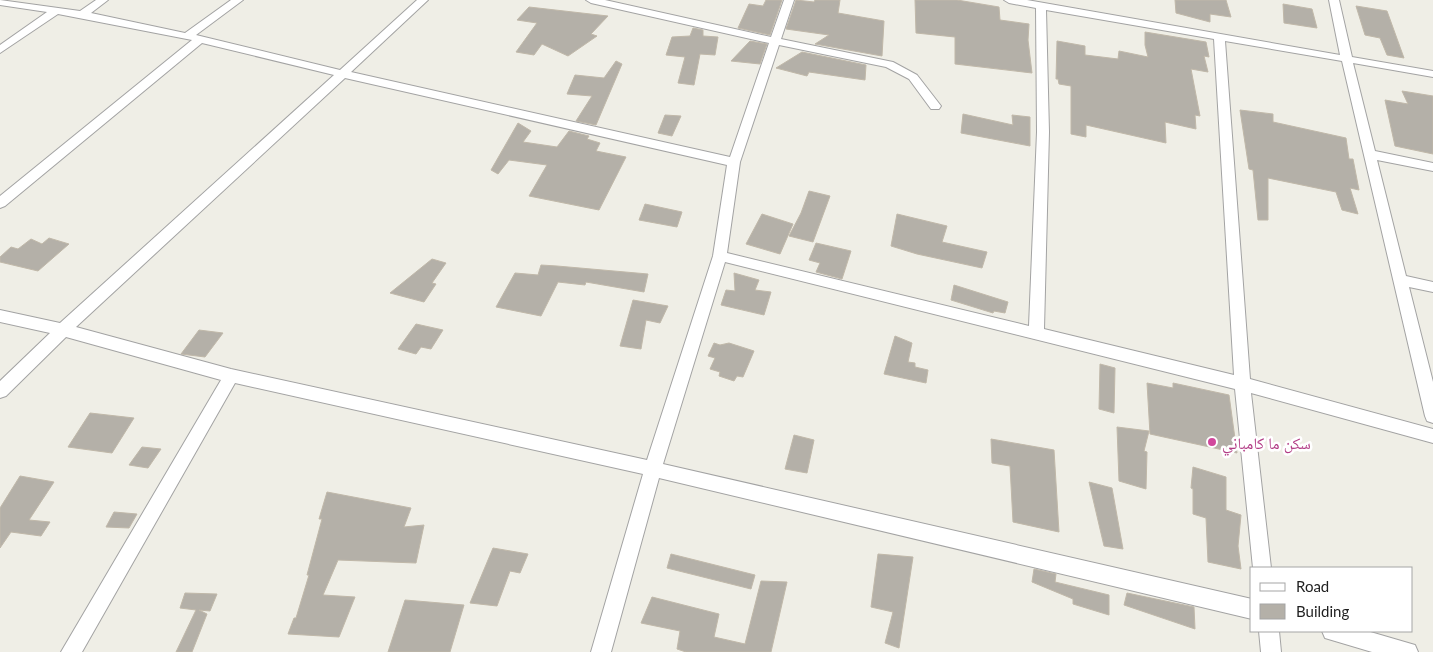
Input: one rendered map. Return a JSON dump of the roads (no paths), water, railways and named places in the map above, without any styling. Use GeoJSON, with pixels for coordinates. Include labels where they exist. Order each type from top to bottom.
{"type":"FeatureCollection","features":[{"type":"Feature","properties":{"kind":"street"},"geometry":{"type":"LineString","coordinates":[[82,14],[103,0]]}},
{"type":"Feature","properties":{"kind":"street"},"geometry":{"type":"LineString","coordinates":[[186,37],[238,0]]}},
{"type":"Feature","properties":{"kind":"street"},"geometry":{"type":"LineString","coordinates":[[0,391],[63,330],[423,0]]}},
{"type":"Feature","properties":{"kind":"street"},"geometry":{"type":"LineString","coordinates":[[591,0],[889,64],[913,77],[936,106]]}},
{"type":"Feature","properties":{"kind":"street"},"geometry":{"type":"LineString","coordinates":[[601,652],[653,469],[720,256],[734,162],[789,0]]}},
{"type":"Feature","properties":{"kind":"street"},"geometry":{"type":"LineString","coordinates":[[1008,0],[1433,74]]}},
{"type":"Feature","properties":{"kind":"street"},"geometry":{"type":"LineString","coordinates":[[1334,0],[1368,154],[1402,280],[1433,416]]}},
{"type":"Feature","properties":{"kind":"street"},"geometry":{"type":"LineString","coordinates":[[0,2],[82,14],[413,91],[572,124],[734,162]]}},
{"type":"Feature","properties":{"kind":"street"},"geometry":{"type":"LineString","coordinates":[[1036,334],[1043,132],[1042,6]]}},
{"type":"Feature","properties":{"kind":"street"},"geometry":{"type":"LineString","coordinates":[[0,50],[56,10]]}},
{"type":"Feature","properties":{"kind":"street"},"geometry":{"type":"LineString","coordinates":[[1219,38],[1242,384],[1262,567]]}},
{"type":"Feature","properties":{"kind":"street"},"geometry":{"type":"LineString","coordinates":[[0,203],[200,40]]}},
{"type":"Feature","properties":{"kind":"street"},"geometry":{"type":"LineString","coordinates":[[1368,154],[1433,166]]}},
{"type":"Feature","properties":{"kind":"street"},"geometry":{"type":"LineString","coordinates":[[720,256],[1242,384],[1433,436]]}},
{"type":"Feature","properties":{"kind":"street"},"geometry":{"type":"LineString","coordinates":[[1402,280],[1433,287]]}},
{"type":"Feature","properties":{"kind":"street"},"geometry":{"type":"LineString","coordinates":[[0,316],[63,330],[231,376],[653,469],[1250,609]]}},
{"type":"Feature","properties":{"kind":"street"},"geometry":{"type":"LineString","coordinates":[[71,652],[231,376]]}},
{"type":"Feature","properties":{"kind":"street"},"geometry":{"type":"LineString","coordinates":[[1269,632],[1271,652]]}},
{"type":"Feature","properties":{"kind":"street"},"geometry":{"type":"LineString","coordinates":[[1336,632],[1408,652]]}},
{"type":"Feature","properties":{"kind":"place","name":"سكن ما كامباني"},"geometry":{"type":"Point","coordinates":[1212,442]}}]}
